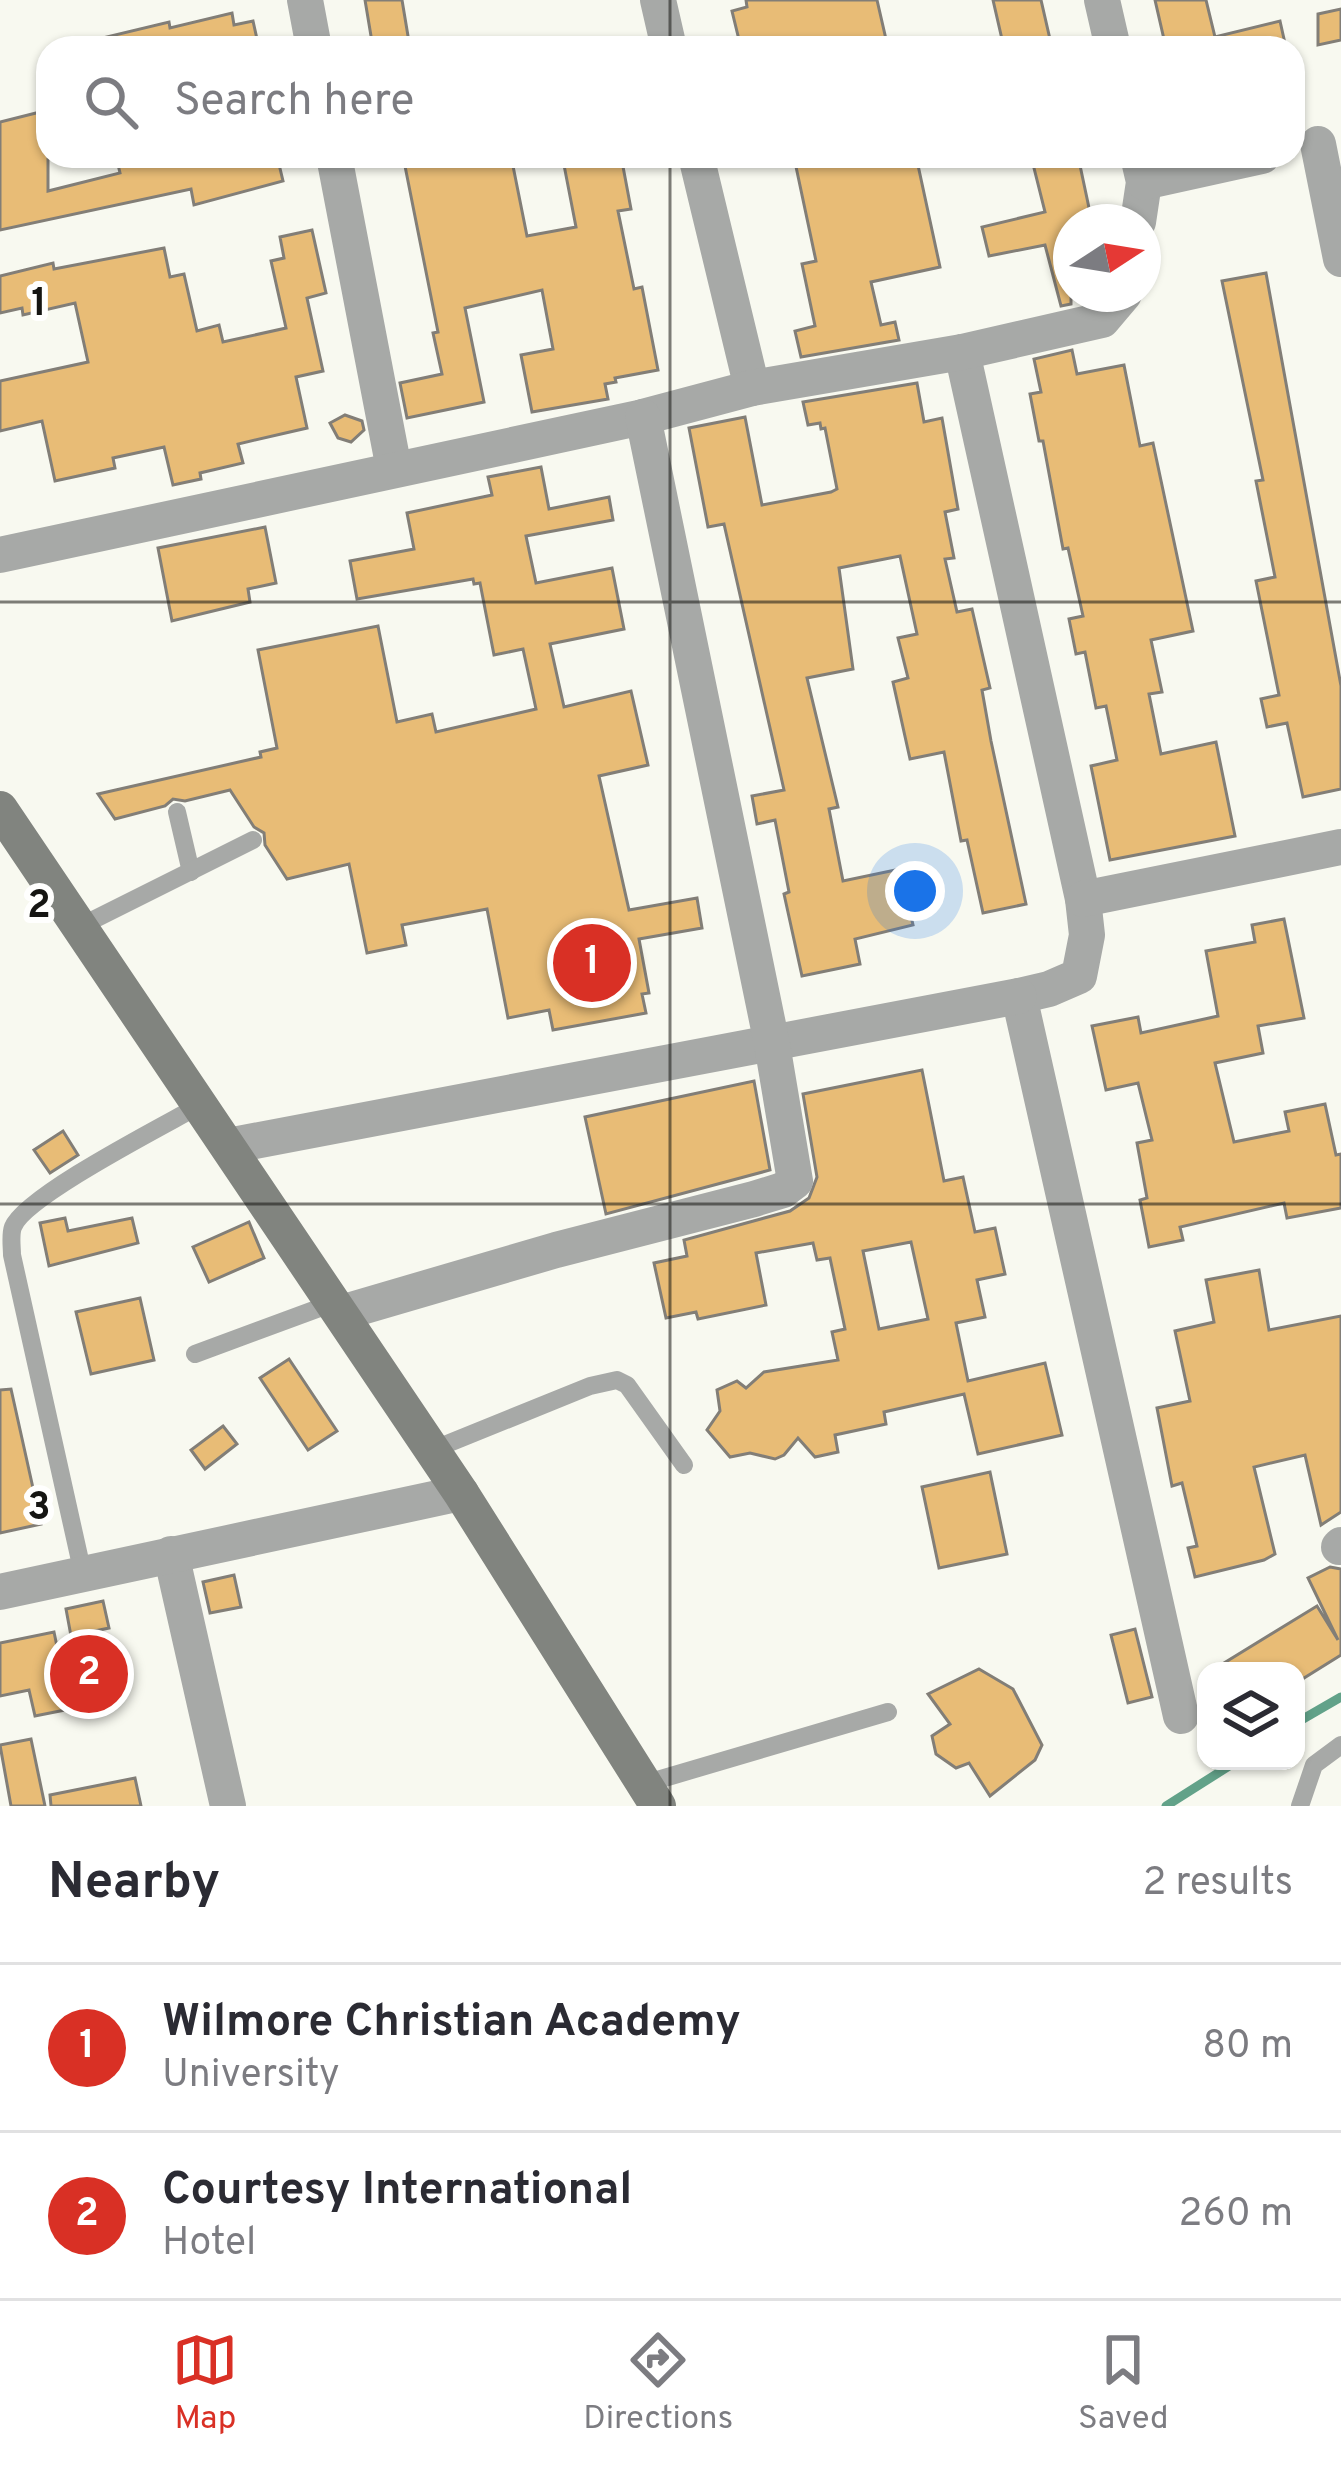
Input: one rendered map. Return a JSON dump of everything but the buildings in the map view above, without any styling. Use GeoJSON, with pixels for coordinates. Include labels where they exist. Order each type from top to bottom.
{"type":"FeatureCollection","features":[{"type":"Feature","properties":{"kind":"street"},"geometry":{"type":"LineString","coordinates":[[305,0],[312,36]]}},
{"type":"Feature","properties":{"kind":"street"},"geometry":{"type":"LineString","coordinates":[[658,0],[667,36]]}},
{"type":"Feature","properties":{"kind":"street"},"geometry":{"type":"LineString","coordinates":[[1102,0],[1110,36]]}},
{"type":"Feature","properties":{"kind":"street"},"geometry":{"type":"LineString","coordinates":[[1317,144],[1341,259]]}},
{"type":"Feature","properties":{"kind":"street"},"geometry":{"type":"LineString","coordinates":[[336,168],[394,469]]}},
{"type":"Feature","properties":{"kind":"street"},"geometry":{"type":"LineString","coordinates":[[699,168],[752,388]]}},
{"type":"Feature","properties":{"kind":"street"},"geometry":{"type":"LineString","coordinates":[[1139,204],[1141,169]]}},
{"type":"Feature","properties":{"kind":"street"},"geometry":{"type":"LineString","coordinates":[[0,555],[644,417],[752,388],[962,352],[1102,320],[1109,312]]}},
{"type":"Feature","properties":{"kind":"street"},"geometry":{"type":"LineString","coordinates":[[228,1146],[1018,996],[1079,976],[1088,934],[1083,899],[962,352]]}},
{"type":"Feature","properties":{"kind":"street"},"geometry":{"type":"LineString","coordinates":[[337,1308],[783,1190],[795,1181],[772,1044],[644,417]]}},
{"type":"Feature","properties":{"kind":"street"},"geometry":{"type":"LineString","coordinates":[[0,809],[13,847],[81,926],[461,1493],[651,1795]]}},
{"type":"Feature","properties":{"kind":"street"},"geometry":{"type":"LineString","coordinates":[[1083,899],[1341,847]]}},
{"type":"Feature","properties":{"kind":"street"},"geometry":{"type":"LineString","coordinates":[[1018,996],[1181,1716]]}},
{"type":"Feature","properties":{"kind":"street"},"geometry":{"type":"LineString","coordinates":[[0,1592],[461,1493]]}},
{"type":"Feature","properties":{"kind":"street"},"geometry":{"type":"LineString","coordinates":[[172,1554],[228,1806]]}},
{"type":"Feature","properties":{"kind":"lane"},"geometry":{"type":"LineString","coordinates":[[177,812],[190,872]]}},
{"type":"Feature","properties":{"kind":"lane"},"geometry":{"type":"LineString","coordinates":[[81,926],[253,840]]}},
{"type":"Feature","properties":{"kind":"lane"},"geometry":{"type":"LineString","coordinates":[[83,1574],[12,1256],[13,1228],[26,1210],[53,1190],[200,1105]]}},
{"type":"Feature","properties":{"kind":"lane"},"geometry":{"type":"LineString","coordinates":[[195,1354],[337,1308]]}},
{"type":"Feature","properties":{"kind":"lane"},"geometry":{"type":"LineString","coordinates":[[432,1450],[590,1386],[617,1380],[627,1385],[684,1466]]}},
{"type":"Feature","properties":{"kind":"lane"},"geometry":{"type":"LineString","coordinates":[[651,1795],[888,1712]]}},
{"type":"Feature","properties":{"kind":"lane"},"geometry":{"type":"LineString","coordinates":[[1300,1806],[1314,1765],[1341,1744]]}},
{"type":"Feature","properties":{"kind":"waterway"},"geometry":{"type":"LineString","coordinates":[[1305,1718],[1341,1697]]}},
{"type":"Feature","properties":{"kind":"waterway"},"geometry":{"type":"LineString","coordinates":[[1166,1806],[1223,1770]]}},
{"type":"Feature","properties":{"kind":"place","name":"Wilmore Christian Academy"},"geometry":{"type":"Point","coordinates":[592,963]}},
{"type":"Feature","properties":{"kind":"place","name":"Courtesy International"},"geometry":{"type":"Point","coordinates":[89,1674]}}]}
